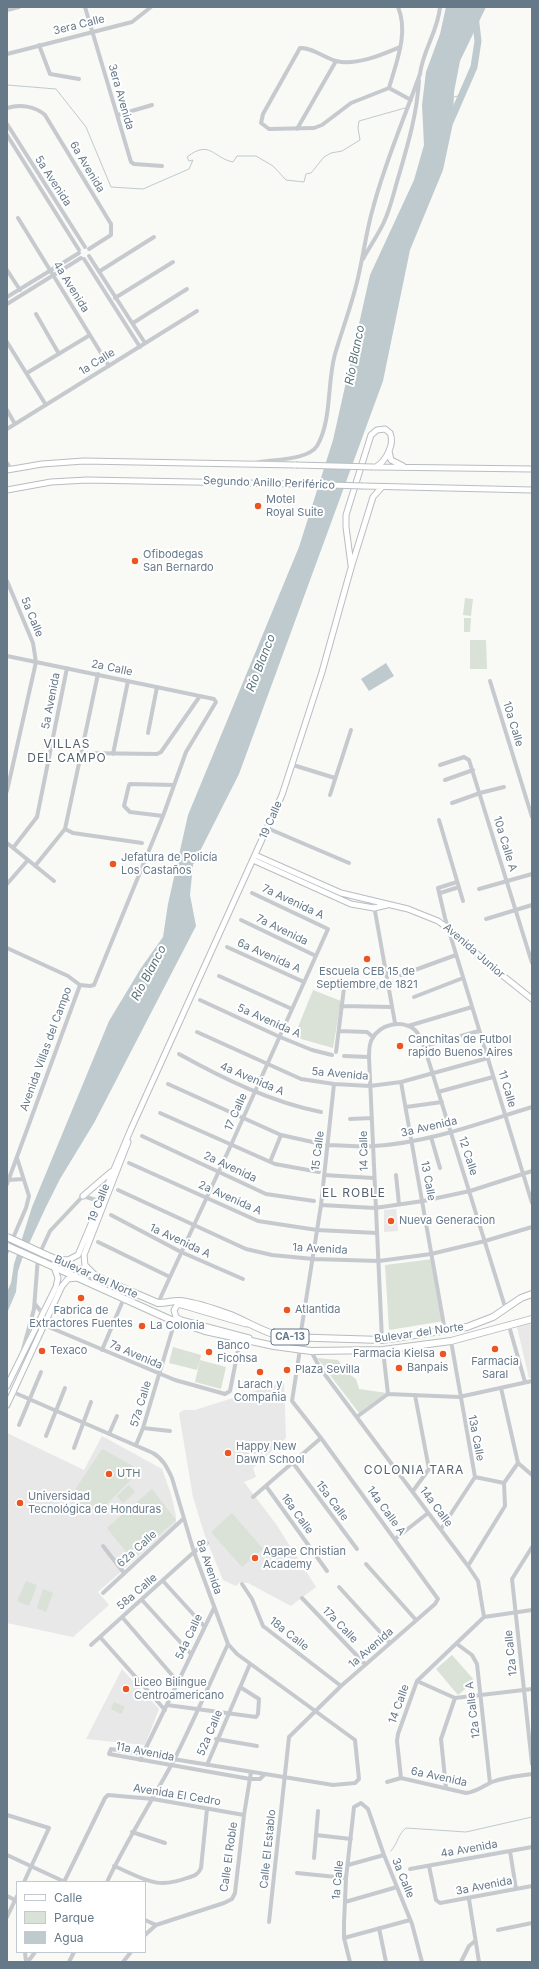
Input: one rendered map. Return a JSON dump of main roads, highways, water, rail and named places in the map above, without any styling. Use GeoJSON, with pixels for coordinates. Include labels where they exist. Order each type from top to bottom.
{"type":"FeatureCollection","features":[{"type":"Feature","properties":{"kind":"highway","name":"Bulevar del Norte"},"geometry":{"type":"LineString","coordinates":[[7,1237],[54,1259],[158,1303],[182,1301],[214,1310],[252,1324],[273,1335],[300,1338],[382,1340],[467,1327],[493,1317],[506,1310],[521,1298],[532,1294]]}},
{"type":"Feature","properties":{"kind":"highway","name":"Bulevar del Norte"},"geometry":{"type":"LineString","coordinates":[[7,1246],[175,1321],[240,1340],[274,1346],[311,1351],[383,1350],[451,1341],[509,1326],[532,1318]]}},
{"type":"Feature","properties":{"kind":"highway"},"geometry":{"type":"LineString","coordinates":[[467,1327],[477,1326],[498,1318],[532,1298]]}},
{"type":"Feature","properties":{"kind":"highway"},"geometry":{"type":"LineString","coordinates":[[366,1351],[456,1339],[532,1318]]}},
{"type":"Feature","properties":{"kind":"main road"},"geometry":{"type":"LineString","coordinates":[[351,568],[346,528],[346,515],[370,438],[376,430],[385,429],[390,433],[392,441],[383,462],[375,467]]}},
{"type":"Feature","properties":{"kind":"main road"},"geometry":{"type":"LineString","coordinates":[[389,451],[393,461],[407,467]]}},
{"type":"Feature","properties":{"kind":"main road","name":"Segundo Anillo Periférico"},"geometry":{"type":"LineString","coordinates":[[9,470],[42,464],[84,461],[532,470]]}},
{"type":"Feature","properties":{"kind":"main road","name":"Segundo Anillo Periférico"},"geometry":{"type":"LineString","coordinates":[[7,490],[51,482],[87,480],[532,490]]}},
{"type":"Feature","properties":{"kind":"main road"},"geometry":{"type":"LineString","coordinates":[[365,486],[373,497]]}},
{"type":"Feature","properties":{"kind":"main road","name":"19 Calle"},"geometry":{"type":"LineString","coordinates":[[96,1277],[85,1265],[84,1255],[113,1170],[268,828],[293,765],[373,497],[382,487]]}},
{"type":"Feature","properties":{"kind":"main road","name":"Avenida Junior"},"geometry":{"type":"LineString","coordinates":[[256,855],[341,893],[419,912],[447,927],[487,963],[532,999]]}},
{"type":"Feature","properties":{"kind":"main road","name":"Avenida Junior"},"geometry":{"type":"LineString","coordinates":[[253,860],[338,900],[374,908],[390,905]]}},
{"type":"Feature","properties":{"kind":"main road","name":"19 Calle"},"geometry":{"type":"LineString","coordinates":[[54,1259],[68,1260],[78,1255],[126,1150],[131,1129]]}},
{"type":"Feature","properties":{"kind":"main road"},"geometry":{"type":"LineString","coordinates":[[83,1196],[113,1170]]}},
{"type":"Feature","properties":{"kind":"main road"},"geometry":{"type":"LineString","coordinates":[[31,1352],[30,1345],[58,1280],[54,1267]]}},
{"type":"Feature","properties":{"kind":"main road"},"geometry":{"type":"LineString","coordinates":[[7,1405],[64,1283],[71,1278],[80,1279]]}},
{"type":"Feature","properties":{"kind":"main road"},"geometry":{"type":"LineString","coordinates":[[58,1280],[64,1283]]}},
{"type":"Feature","properties":{"kind":"main road"},"geometry":{"type":"LineString","coordinates":[[273,1335],[245,1324],[184,1305],[178,1304],[174,1310],[176,1317],[181,1320],[274,1346]]}},
{"type":"Feature","properties":{"kind":"main road"},"geometry":{"type":"LineString","coordinates":[[7,1386],[21,1355],[43,1314]]}},
{"type":"Feature","properties":{"kind":"water"},"geometry":{"type":"Polygon","coordinates":[[[446,7],[486,7],[460,61],[454,92],[453,123],[443,170],[410,250],[383,381],[239,774],[193,865],[190,895],[196,926],[94,1123],[60,1179],[45,1209],[22,1259],[18,1271],[16,1292],[7,1313],[7,1292],[11,1283],[14,1264],[32,1207],[109,1021],[141,968],[163,937],[168,904],[188,815],[299,547],[333,440],[370,275],[414,180],[424,145],[422,105],[426,72],[440,34],[446,7]]]}},
{"type":"Feature","properties":{"kind":"water"},"geometry":{"type":"Polygon","coordinates":[[[386,663],[394,676],[369,691],[361,679],[386,663]]]}},
{"type":"Feature","properties":{"kind":"waterway","name":"Río Blanco"},"geometry":{"type":"LineString","coordinates":[[450,122],[474,67],[478,41],[474,7]]}},
{"type":"Feature","properties":{"kind":"waterway"},"geometry":{"type":"LineString","coordinates":[[7,85],[56,89],[86,127],[111,187],[143,189],[189,169],[193,160],[189,161],[187,157],[201,150],[211,151],[226,160],[233,162],[237,156],[256,156],[273,166],[286,180],[304,182],[306,174],[311,173],[324,157],[331,153],[342,151],[360,140],[358,128],[359,121],[405,108]]}},
{"type":"Feature","properties":{"kind":"waterway","name":"Río Blanco"},"geometry":{"type":"LineString","coordinates":[[454,97],[462,95]]}},
{"type":"Feature","properties":{"kind":"waterway"},"geometry":{"type":"LineString","coordinates":[[391,1851],[401,1833],[406,1828],[466,1832],[532,1817]]}},
{"type":"Feature","properties":{"kind":"place","name":"Motel Royal Suite"},"geometry":{"type":"Point","coordinates":[258,506]}},
{"type":"Feature","properties":{"kind":"place","name":"Ofibodegas San Bernardo"},"geometry":{"type":"Point","coordinates":[135,561]}},
{"type":"Feature","properties":{"kind":"place","name":"Jefatura de Policía Los Castaños"},"geometry":{"type":"Point","coordinates":[113,864]}},
{"type":"Feature","properties":{"kind":"place","name":"Escuela CEB 15 de Septiembre de 1821"},"geometry":{"type":"Point","coordinates":[367,959]}},
{"type":"Feature","properties":{"kind":"place","name":"Canchitas de Futbol rapido Buenos Aires"},"geometry":{"type":"Point","coordinates":[400,1046]}},
{"type":"Feature","properties":{"kind":"place","name":"Nueva Generacion"},"geometry":{"type":"Point","coordinates":[391,1221]}},
{"type":"Feature","properties":{"kind":"place","name":"Fabrica de Extractores Fuentes"},"geometry":{"type":"Point","coordinates":[81,1298]}},
{"type":"Feature","properties":{"kind":"place","name":"Atlantida"},"geometry":{"type":"Point","coordinates":[287,1310]}},
{"type":"Feature","properties":{"kind":"place","name":"La Colonia"},"geometry":{"type":"Point","coordinates":[142,1326]}},
{"type":"Feature","properties":{"kind":"place","name":"Farmacia Saral"},"geometry":{"type":"Point","coordinates":[495,1349]}},
{"type":"Feature","properties":{"kind":"place","name":"Texaco"},"geometry":{"type":"Point","coordinates":[42,1351]}},
{"type":"Feature","properties":{"kind":"place","name":"Banco Ficohsa"},"geometry":{"type":"Point","coordinates":[209,1352]}},
{"type":"Feature","properties":{"kind":"place","name":"Farmacia Kielsa"},"geometry":{"type":"Point","coordinates":[443,1354]}},
{"type":"Feature","properties":{"kind":"place","name":"Banpais"},"geometry":{"type":"Point","coordinates":[399,1368]}},
{"type":"Feature","properties":{"kind":"place","name":"Plaza Sevilla"},"geometry":{"type":"Point","coordinates":[287,1370]}},
{"type":"Feature","properties":{"kind":"place","name":"Larach y Compañia"},"geometry":{"type":"Point","coordinates":[260,1372]}},
{"type":"Feature","properties":{"kind":"place","name":"Happy New Dawn School"},"geometry":{"type":"Point","coordinates":[228,1453]}},
{"type":"Feature","properties":{"kind":"place","name":"UTH"},"geometry":{"type":"Point","coordinates":[109,1474]}},
{"type":"Feature","properties":{"kind":"place","name":"Universidad Tecnológica de Honduras"},"geometry":{"type":"Point","coordinates":[20,1503]}},
{"type":"Feature","properties":{"kind":"place","name":"Agape Christian Academy"},"geometry":{"type":"Point","coordinates":[255,1558]}},
{"type":"Feature","properties":{"kind":"place","name":"Liceo Bilingue Centroamericano"},"geometry":{"type":"Point","coordinates":[126,1689]}},
{"type":"Feature","properties":{"kind":"district","name":"VILLAS DEL CAMPO"},"geometry":{"type":"Point","coordinates":[67,751]}},
{"type":"Feature","properties":{"kind":"district","name":"EL ROBLE"},"geometry":{"type":"Point","coordinates":[354,1193]}},
{"type":"Feature","properties":{"kind":"district","name":"COLONIA TARA"},"geometry":{"type":"Point","coordinates":[414,1470]}}]}
